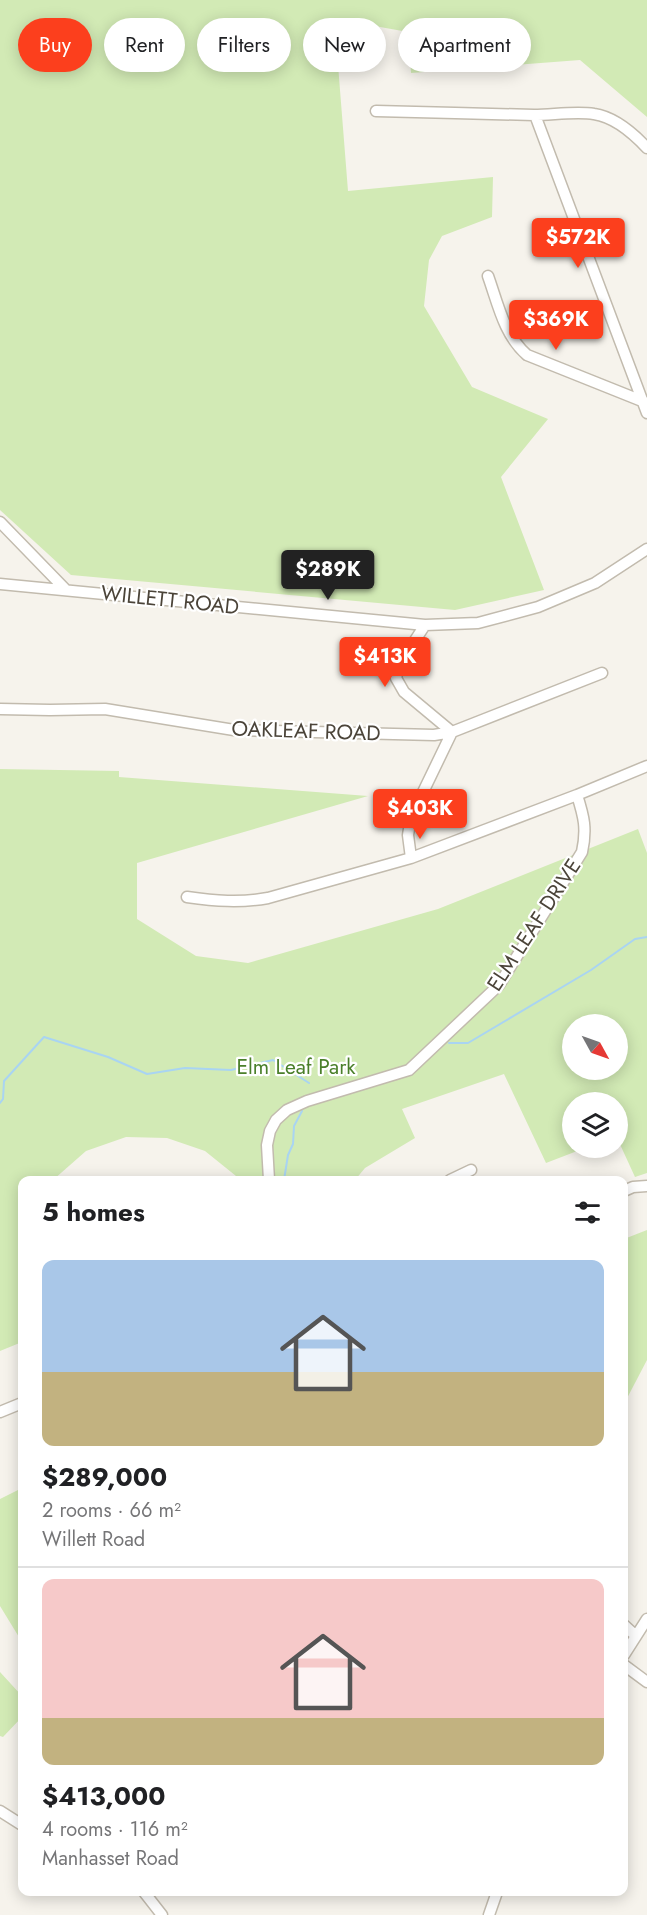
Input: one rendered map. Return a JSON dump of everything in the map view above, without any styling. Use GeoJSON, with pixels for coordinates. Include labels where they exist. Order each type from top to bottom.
{"type":"FeatureCollection","features":[{"type":"Feature","properties":{"kind":"street"},"geometry":{"type":"LineString","coordinates":[[376,111],[535,115],[594,114],[609,118],[622,126],[647,148]]}},
{"type":"Feature","properties":{"kind":"street"},"geometry":{"type":"LineString","coordinates":[[535,115],[647,413]]}},
{"type":"Feature","properties":{"kind":"street"},"geometry":{"type":"LineString","coordinates":[[488,276],[508,332],[517,346],[527,354],[645,403]]}},
{"type":"Feature","properties":{"kind":"street"},"geometry":{"type":"LineString","coordinates":[[0,522],[66,590]]}},
{"type":"Feature","properties":{"kind":"street","name":"WILLETT ROAD"},"geometry":{"type":"LineString","coordinates":[[0,584],[425,625],[478,623],[538,607],[596,583],[647,549]]}},
{"type":"Feature","properties":{"kind":"street"},"geometry":{"type":"LineString","coordinates":[[411,858],[408,836],[411,817],[452,732],[404,692],[396,678],[399,665],[425,625]]}},
{"type":"Feature","properties":{"kind":"street","name":"OAKLEAF ROAD"},"geometry":{"type":"LineString","coordinates":[[0,709],[105,709],[234,730],[434,735],[452,732],[602,672]]}},
{"type":"Feature","properties":{"kind":"street"},"geometry":{"type":"LineString","coordinates":[[187,897],[218,901],[268,898],[411,858],[647,766]]}},
{"type":"Feature","properties":{"kind":"street","name":"ELM LEAF DRIVE"},"geometry":{"type":"LineString","coordinates":[[269,1176],[267,1145],[270,1131],[276,1120],[287,1110],[307,1101],[409,1070],[499,985],[582,852],[586,833],[584,816],[577,795]]}},
{"type":"Feature","properties":{"kind":"street"},"geometry":{"type":"LineString","coordinates":[[458,1176],[471,1170]]}},
{"type":"Feature","properties":{"kind":"street"},"geometry":{"type":"LineString","coordinates":[[628,1189],[647,1186]]}},
{"type":"Feature","properties":{"kind":"street"},"geometry":{"type":"LineString","coordinates":[[0,1412],[18,1405]]}},
{"type":"Feature","properties":{"kind":"street"},"geometry":{"type":"LineString","coordinates":[[628,1649],[647,1619]]}},
{"type":"Feature","properties":{"kind":"street"},"geometry":{"type":"LineString","coordinates":[[628,1629],[636,1636]]}},
{"type":"Feature","properties":{"kind":"street"},"geometry":{"type":"LineString","coordinates":[[628,1668],[647,1682]]}},
{"type":"Feature","properties":{"kind":"street"},"geometry":{"type":"LineString","coordinates":[[0,1811],[18,1822]]}},
{"type":"Feature","properties":{"kind":"street"},"geometry":{"type":"LineString","coordinates":[[147,1896],[162,1915]]}},
{"type":"Feature","properties":{"kind":"street"},"geometry":{"type":"LineString","coordinates":[[489,1915],[496,1896]]}},
{"type":"Feature","properties":{"kind":"green space"},"geometry":{"type":"Polygon","coordinates":[[[0,0],[647,0],[647,117],[580,60],[531,64],[531,18],[398,18],[398,30],[386,28],[386,18],[303,18],[303,72],[339,72],[348,191],[493,177],[492,217],[442,236],[429,260],[424,306],[472,387],[548,419],[501,477],[544,590],[455,610],[71,575],[0,510],[0,0]]]}},
{"type":"Feature","properties":{"kind":"green space","name":"Elm Leaf Park"},"geometry":{"type":"Polygon","coordinates":[[[0,769],[119,771],[119,777],[368,796],[137,863],[137,919],[196,956],[248,963],[438,909],[638,829],[647,853],[647,1173],[635,1177],[626,1158],[628,1092],[562,1092],[562,1157],[546,1163],[504,1074],[402,1109],[415,1138],[365,1168],[358,1176],[236,1176],[205,1151],[167,1138],[126,1137],[86,1151],[58,1176],[18,1176],[18,1344],[0,1351],[0,769]]]}},
{"type":"Feature","properties":{"kind":"green space"},"geometry":{"type":"Polygon","coordinates":[[[647,1230],[647,1360],[628,1396],[628,1237],[647,1230]]]}},
{"type":"Feature","properties":{"kind":"green space"},"geometry":{"type":"Polygon","coordinates":[[[18,1490],[18,1635],[0,1606],[0,1499],[18,1490]]]}},
{"type":"Feature","properties":{"kind":"green space"},"geometry":{"type":"Polygon","coordinates":[[[0,1672],[18,1692],[18,1721],[3,1737],[0,1736],[0,1672]]]}},
{"type":"Feature","properties":{"kind":"waterway"},"geometry":{"type":"LineString","coordinates":[[449,1043],[468,1043],[591,970],[635,939],[647,937]]}},
{"type":"Feature","properties":{"kind":"waterway"},"geometry":{"type":"LineString","coordinates":[[0,1103],[3,1099],[4,1081],[44,1037],[108,1057],[147,1074],[185,1068],[231,1070],[273,1060],[309,1083]]}},
{"type":"Feature","properties":{"kind":"waterway"},"geometry":{"type":"LineString","coordinates":[[285,1176],[288,1155],[293,1144],[294,1126],[302,1111]]}}]}
